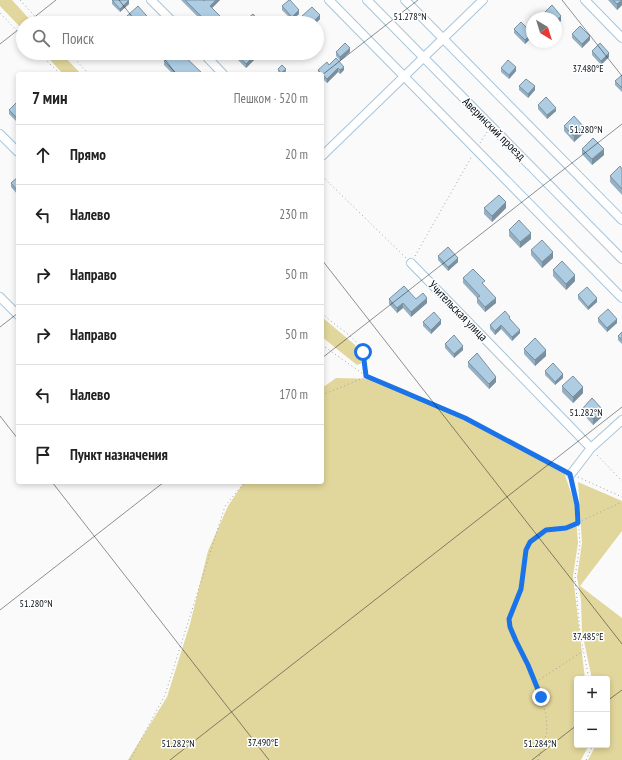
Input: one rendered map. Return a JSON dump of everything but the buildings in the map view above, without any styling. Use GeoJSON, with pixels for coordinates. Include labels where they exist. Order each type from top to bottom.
{"type":"FeatureCollection","features":[{"type":"Feature","properties":{"kind":"street"},"geometry":{"type":"LineString","coordinates":[[151,0],[167,16]]}},
{"type":"Feature","properties":{"kind":"street"},"geometry":{"type":"LineString","coordinates":[[329,0],[622,298]]}},
{"type":"Feature","properties":{"kind":"street","name":"Аверинский проезд"},"geometry":{"type":"LineString","coordinates":[[367,0],[622,259]]}},
{"type":"Feature","properties":{"kind":"street"},"geometry":{"type":"LineString","coordinates":[[405,0],[622,220]]}},
{"type":"Feature","properties":{"kind":"street"},"geometry":{"type":"LineString","coordinates":[[324,154],[442,38],[483,0]]}},
{"type":"Feature","properties":{"kind":"street"},"geometry":{"type":"LineString","coordinates":[[585,0],[622,38]]}},
{"type":"Feature","properties":{"kind":"street"},"geometry":{"type":"LineString","coordinates":[[210,60],[221,72]]}},
{"type":"Feature","properties":{"kind":"street"},"geometry":{"type":"LineString","coordinates":[[0,134],[16,150]]}},
{"type":"Feature","properties":{"kind":"street","name":"Учительская улица"},"geometry":{"type":"LineString","coordinates":[[411,263],[591,448]]}},
{"type":"Feature","properties":{"kind":"street"},"geometry":{"type":"LineString","coordinates":[[0,297],[16,312]]}},
{"type":"Feature","properties":{"kind":"street"},"geometry":{"type":"LineString","coordinates":[[570,474],[591,448],[622,420]]}},
{"type":"Feature","properties":{"kind":"path"},"geometry":{"type":"LineString","coordinates":[[20,0],[35,16]]}},
{"type":"Feature","properties":{"kind":"path"},"geometry":{"type":"LineString","coordinates":[[0,13],[16,30]]}},
{"type":"Feature","properties":{"kind":"path"},"geometry":{"type":"LineString","coordinates":[[46,60],[58,72]]}},
{"type":"Feature","properties":{"kind":"path"},"geometry":{"type":"LineString","coordinates":[[76,60],[87,72]]}},
{"type":"Feature","properties":{"kind":"path"},"geometry":{"type":"LineString","coordinates":[[324,178],[411,263],[490,125]]}},
{"type":"Feature","properties":{"kind":"path"},"geometry":{"type":"LineString","coordinates":[[324,315],[330,322],[354,340],[363,352],[366,376]]}},
{"type":"Feature","properties":{"kind":"path"},"geometry":{"type":"LineString","coordinates":[[324,346],[366,376],[465,418],[570,474],[622,496]]}},
{"type":"Feature","properties":{"kind":"path"},"geometry":{"type":"LineString","coordinates":[[324,395],[366,376]]}},
{"type":"Feature","properties":{"kind":"path"},"geometry":{"type":"LineString","coordinates":[[591,448],[622,481]]}},
{"type":"Feature","properties":{"kind":"path"},"geometry":{"type":"LineString","coordinates":[[570,474],[577,505],[580,544],[575,577],[580,633],[588,676]]}},
{"type":"Feature","properties":{"kind":"path"},"geometry":{"type":"LineString","coordinates":[[130,760],[165,695],[225,506],[243,484]]}},
{"type":"Feature","properties":{"kind":"path"},"geometry":{"type":"LineString","coordinates":[[538,760],[547,732],[546,714],[536,683],[513,634],[509,619],[521,589],[526,550],[530,542],[546,530],[566,528],[622,502]]}},
{"type":"Feature","properties":{"kind":"path"},"geometry":{"type":"LineString","coordinates":[[536,683],[584,651]]}},
{"type":"Feature","properties":{"kind":"path"},"geometry":{"type":"LineString","coordinates":[[586,760],[592,748]]}},
{"type":"Feature","properties":{"kind":"shaded area"},"geometry":{"type":"Polygon","coordinates":[[[0,0],[12,0],[27,16],[16,16],[16,23],[0,6],[0,0]]]}},
{"type":"Feature","properties":{"kind":"shaded area"},"geometry":{"type":"Polygon","coordinates":[[[50,60],[68,60],[79,72],[61,72],[50,60]]]}},
{"type":"Feature","properties":{"kind":"shaded area"},"geometry":{"type":"Polygon","coordinates":[[[324,319],[355,345],[362,363],[357,365],[324,339],[324,319]]]}},
{"type":"Feature","properties":{"kind":"shaded area"},"geometry":{"type":"Polygon","coordinates":[[[336,378],[379,379],[406,390],[564,472],[575,505],[578,543],[573,576],[585,676],[574,676],[574,748],[587,748],[581,760],[128,760],[167,697],[190,624],[208,551],[228,506],[243,484],[324,484],[324,387],[336,378]]]}},
{"type":"Feature","properties":{"kind":"shaded area"},"geometry":{"type":"Polygon","coordinates":[[[578,482],[622,501],[622,531],[580,586],[622,618],[622,760],[588,760],[594,748],[610,748],[610,676],[591,676],[582,632],[581,600],[577,577],[582,543],[578,482]]]}},
{"type":"Feature","properties":{"kind":"route"},"geometry":{"type":"LineString","coordinates":[[363,352],[366,376],[465,418],[500,435],[570,474],[577,505],[578,523],[566,528],[546,530],[530,542],[526,550],[521,589],[509,619],[510,627],[541,697]]}}]}
